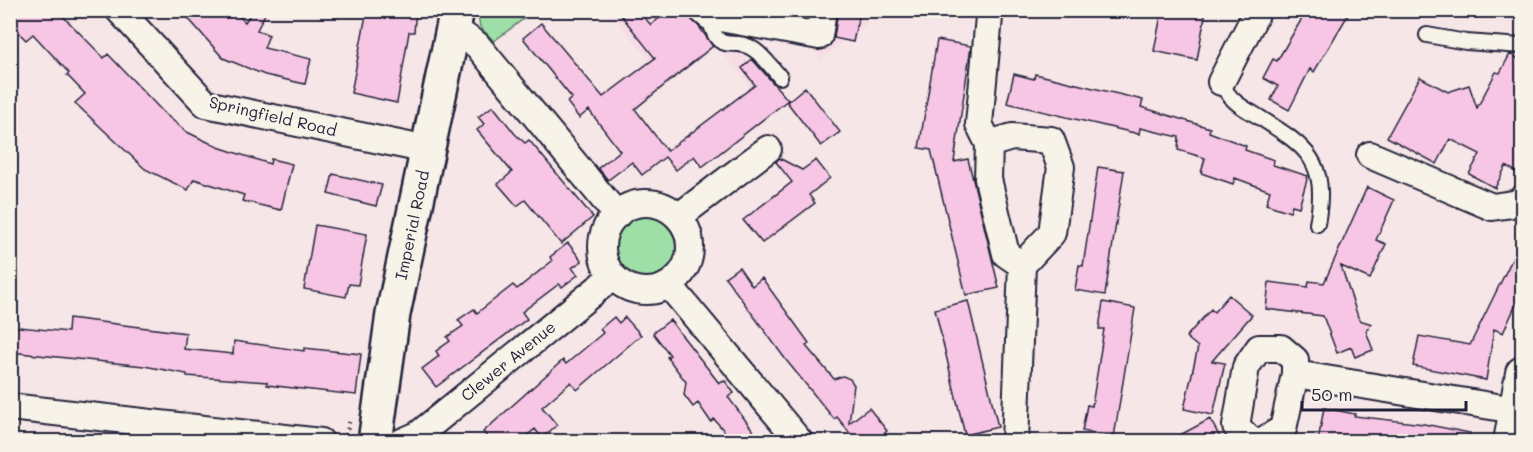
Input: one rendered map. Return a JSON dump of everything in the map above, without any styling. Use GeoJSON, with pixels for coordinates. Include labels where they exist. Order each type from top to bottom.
{"type":"FeatureCollection","features":[{"type":"Feature","properties":{"kind":"main road","name":"Imperial Road"},"geometry":{"type":"LineString","coordinates":[[375,441],[393,314],[455,20]]}},
{"type":"Feature","properties":{"kind":"street","name":"Springfield Road"},"geometry":{"type":"LineString","coordinates":[[119,10],[206,104],[428,150]]}},
{"type":"Feature","properties":{"kind":"street"},"geometry":{"type":"LineString","coordinates":[[706,13],[819,36],[823,10]]}},
{"type":"Feature","properties":{"kind":"street"},"geometry":{"type":"LineString","coordinates":[[1221,82],[1258,10]]}},
{"type":"Feature","properties":{"kind":"street"},"geometry":{"type":"LineString","coordinates":[[989,17],[979,124],[989,144],[988,179],[1006,254],[1022,265]]}},
{"type":"Feature","properties":{"kind":"street"},"geometry":{"type":"LineString","coordinates":[[455,20],[616,214]]}},
{"type":"Feature","properties":{"kind":"street"},"geometry":{"type":"LineString","coordinates":[[989,144],[1012,137],[1051,140],[1061,167],[1052,233],[1022,265],[1015,441]]}},
{"type":"Feature","properties":{"kind":"street"},"geometry":{"type":"LineString","coordinates":[[678,217],[768,149]]}},
{"type":"Feature","properties":{"kind":"street"},"geometry":{"type":"LineString","coordinates":[[1370,155],[1492,207],[1519,203],[1522,199]]}},
{"type":"Feature","properties":{"kind":"street"},"geometry":{"type":"LineString","coordinates":[[647,202],[661,205],[678,217],[689,237],[690,251],[686,266],[669,285],[653,291],[638,291],[624,286],[612,277],[601,250],[603,235],[616,214],[632,205],[647,202]]}},
{"type":"Feature","properties":{"kind":"street","name":"Clewer Avenue"},"geometry":{"type":"LineString","coordinates":[[402,441],[418,435],[612,277]]}},
{"type":"Feature","properties":{"kind":"street"},"geometry":{"type":"LineString","coordinates":[[669,285],[800,441]]}},
{"type":"Feature","properties":{"kind":"street"},"geometry":{"type":"LineString","coordinates":[[1252,441],[1236,426],[1246,367],[1258,348],[1281,348],[1294,360],[1294,374],[1282,429],[1260,441]]}},
{"type":"Feature","properties":{"kind":"street"},"geometry":{"type":"LineString","coordinates":[[1510,441],[1522,373]]}},
{"type":"Feature","properties":{"kind":"street"},"geometry":{"type":"LineString","coordinates":[[1294,374],[1515,410]]}},
{"type":"Feature","properties":{"kind":"street"},"geometry":{"type":"LineString","coordinates":[[10,407],[174,434],[321,441]]}},
{"type":"Feature","properties":{"kind":"lane"},"geometry":{"type":"LineString","coordinates":[[706,13],[712,33],[724,44],[752,48],[780,77]]}},
{"type":"Feature","properties":{"kind":"lane"},"geometry":{"type":"LineString","coordinates":[[1427,35],[1466,42],[1522,46]]}},
{"type":"Feature","properties":{"kind":"lane"},"geometry":{"type":"LineString","coordinates":[[1221,82],[1237,104],[1300,144],[1312,161],[1322,201],[1317,224]]}},
{"type":"Feature","properties":{"kind":"shaded area"},"geometry":{"type":"Polygon","coordinates":[[[609,11],[681,11],[691,26],[711,40],[665,79],[609,11]]]}},
{"type":"Feature","properties":{"kind":"shaded area"},"geometry":{"type":"Polygon","coordinates":[[[812,11],[868,11],[866,24],[820,60],[808,31],[812,11]]]}},
{"type":"Feature","properties":{"kind":"shaded area"},"geometry":{"type":"Polygon","coordinates":[[[718,48],[742,53],[780,92],[765,104],[718,48]]]}},
{"type":"Feature","properties":{"kind":"green space"},"geometry":{"type":"Polygon","coordinates":[[[477,10],[534,11],[494,41],[480,27],[477,10]]]}},
{"type":"Feature","properties":{"kind":"green space"},"geometry":{"type":"Polygon","coordinates":[[[645,217],[657,219],[667,226],[674,236],[676,248],[674,260],[667,270],[657,277],[645,279],[633,277],[623,270],[616,260],[614,248],[616,236],[623,226],[633,219],[645,217]]]}},
{"type":"Feature","properties":{"kind":"building"},"geometry":{"type":"Polygon","coordinates":[[[18,10],[57,10],[104,58],[108,54],[165,114],[187,132],[218,147],[270,164],[271,159],[292,164],[281,210],[242,201],[244,195],[194,179],[188,190],[145,169],[75,103],[85,94],[33,34],[26,40],[10,24],[10,17],[18,10]]]}},
{"type":"Feature","properties":{"kind":"building"},"geometry":{"type":"Polygon","coordinates":[[[181,10],[233,10],[245,22],[253,10],[267,10],[257,30],[269,35],[264,48],[311,59],[305,84],[265,75],[223,58],[181,10]]]}},
{"type":"Feature","properties":{"kind":"building"},"geometry":{"type":"Polygon","coordinates":[[[367,10],[416,10],[414,32],[409,32],[397,103],[351,93],[367,10]]]}},
{"type":"Feature","properties":{"kind":"building"},"geometry":{"type":"Polygon","coordinates":[[[617,10],[638,10],[651,25],[669,10],[687,10],[713,46],[635,109],[667,151],[755,85],[742,68],[752,59],[788,100],[702,167],[694,156],[676,170],[665,157],[642,175],[632,162],[608,180],[598,168],[620,151],[589,110],[579,118],[567,102],[572,98],[523,38],[541,23],[603,97],[655,58],[617,10]]]}},
{"type":"Feature","properties":{"kind":"building"},"geometry":{"type":"Polygon","coordinates":[[[763,10],[808,10],[807,18],[763,10]]]}},
{"type":"Feature","properties":{"kind":"building"},"geometry":{"type":"Polygon","coordinates":[[[838,10],[860,10],[853,42],[834,38],[838,10]]]}},
{"type":"Feature","properties":{"kind":"building"},"geometry":{"type":"Polygon","coordinates":[[[1162,10],[1206,10],[1197,60],[1154,51],[1162,10]]]}},
{"type":"Feature","properties":{"kind":"building"},"geometry":{"type":"Polygon","coordinates":[[[1307,10],[1351,10],[1314,72],[1310,69],[1289,110],[1271,100],[1278,86],[1263,78],[1273,59],[1277,61],[1307,10]]]}},
{"type":"Feature","properties":{"kind":"building"},"geometry":{"type":"Polygon","coordinates":[[[937,40],[971,46],[954,162],[968,159],[999,288],[966,295],[931,150],[919,148],[937,40]]]}},
{"type":"Feature","properties":{"kind":"building"},"geometry":{"type":"Polygon","coordinates":[[[1510,54],[1522,61],[1522,175],[1506,166],[1495,188],[1469,174],[1480,154],[1450,139],[1437,164],[1387,137],[1420,77],[1448,92],[1469,85],[1477,108],[1496,72],[1500,73],[1510,54]]]}},
{"type":"Feature","properties":{"kind":"building"},"geometry":{"type":"Polygon","coordinates":[[[1014,74],[1034,79],[1035,74],[1143,100],[1141,107],[1210,128],[1209,132],[1246,146],[1245,150],[1274,160],[1273,165],[1308,176],[1299,207],[1292,205],[1290,212],[1266,204],[1270,191],[1235,178],[1233,184],[1201,173],[1205,158],[1178,150],[1179,137],[1140,128],[1139,134],[1007,103],[1014,74]]]}},
{"type":"Feature","properties":{"kind":"building"},"geometry":{"type":"Polygon","coordinates":[[[805,87],[840,132],[821,146],[787,102],[805,87]]]}},
{"type":"Feature","properties":{"kind":"building"},"geometry":{"type":"Polygon","coordinates":[[[493,106],[515,134],[525,143],[529,140],[593,217],[561,244],[525,200],[517,206],[498,184],[512,172],[477,130],[484,124],[478,117],[493,106]]]}},
{"type":"Feature","properties":{"kind":"building"},"geometry":{"type":"Polygon","coordinates":[[[779,158],[802,170],[816,160],[830,178],[809,195],[815,203],[762,243],[743,220],[792,182],[776,162],[779,158]]]}},
{"type":"Feature","properties":{"kind":"building"},"geometry":{"type":"Polygon","coordinates":[[[1098,167],[1124,171],[1105,295],[1075,290],[1079,265],[1083,266],[1098,167]]]}},
{"type":"Feature","properties":{"kind":"building"},"geometry":{"type":"Polygon","coordinates":[[[333,174],[382,185],[376,206],[328,194],[333,174]]]}},
{"type":"Feature","properties":{"kind":"building"},"geometry":{"type":"Polygon","coordinates":[[[1367,187],[1394,200],[1376,240],[1386,244],[1370,279],[1341,266],[1359,320],[1372,324],[1366,331],[1373,350],[1355,357],[1351,347],[1337,353],[1323,316],[1266,309],[1269,282],[1308,287],[1309,281],[1324,283],[1367,187]]]}},
{"type":"Feature","properties":{"kind":"building"},"geometry":{"type":"Polygon","coordinates":[[[315,225],[367,234],[358,285],[349,284],[346,297],[304,289],[315,225]]]}},
{"type":"Feature","properties":{"kind":"building"},"geometry":{"type":"Polygon","coordinates":[[[1522,239],[1522,291],[1503,333],[1494,329],[1486,380],[1413,366],[1419,336],[1470,345],[1522,239]]]}},
{"type":"Feature","properties":{"kind":"building"},"geometry":{"type":"Polygon","coordinates":[[[568,243],[582,261],[572,268],[578,275],[562,287],[559,284],[522,312],[527,319],[436,387],[422,369],[439,356],[436,351],[450,341],[447,337],[463,326],[458,320],[474,309],[477,313],[513,285],[517,289],[552,261],[550,257],[568,243]]]}},
{"type":"Feature","properties":{"kind":"building"},"geometry":{"type":"Polygon","coordinates":[[[739,267],[752,286],[762,278],[809,343],[806,346],[834,379],[843,376],[850,379],[854,385],[849,423],[869,408],[887,431],[875,441],[856,441],[837,417],[834,419],[786,360],[725,277],[739,267]]]}},
{"type":"Feature","properties":{"kind":"building"},"geometry":{"type":"Polygon","coordinates":[[[1229,295],[1252,315],[1212,361],[1225,363],[1213,415],[1184,409],[1198,347],[1186,337],[1211,309],[1214,312],[1229,295]]]}},
{"type":"Feature","properties":{"kind":"building"},"geometry":{"type":"Polygon","coordinates":[[[968,301],[998,427],[965,435],[935,309],[968,301]]]}},
{"type":"Feature","properties":{"kind":"building"},"geometry":{"type":"Polygon","coordinates":[[[1103,302],[1135,308],[1114,437],[1082,431],[1087,405],[1092,406],[1104,329],[1099,329],[1103,302]]]}},
{"type":"Feature","properties":{"kind":"building"},"geometry":{"type":"Polygon","coordinates":[[[614,317],[619,323],[625,317],[641,335],[577,390],[571,382],[542,407],[557,425],[542,438],[535,429],[520,441],[491,441],[483,432],[563,360],[566,364],[603,333],[600,329],[614,317]]]}},
{"type":"Feature","properties":{"kind":"building"},"geometry":{"type":"Polygon","coordinates":[[[69,318],[186,333],[184,349],[233,354],[234,341],[304,351],[304,348],[361,354],[356,395],[267,385],[267,382],[187,376],[187,374],[144,366],[10,352],[10,326],[68,332],[69,318]]]}},
{"type":"Feature","properties":{"kind":"building"},"geometry":{"type":"Polygon","coordinates":[[[670,320],[719,383],[725,381],[734,393],[728,397],[761,441],[733,441],[714,419],[711,422],[698,403],[693,407],[684,395],[686,382],[667,357],[670,355],[653,333],[670,320]]]}},
{"type":"Feature","properties":{"kind":"building"},"geometry":{"type":"Polygon","coordinates":[[[1324,408],[1355,414],[1354,416],[1424,424],[1470,433],[1469,441],[1318,441],[1324,408]]]}},
{"type":"Feature","properties":{"kind":"building"},"geometry":{"type":"Polygon","coordinates":[[[1210,419],[1222,441],[1169,441],[1210,419]]]}}]}
